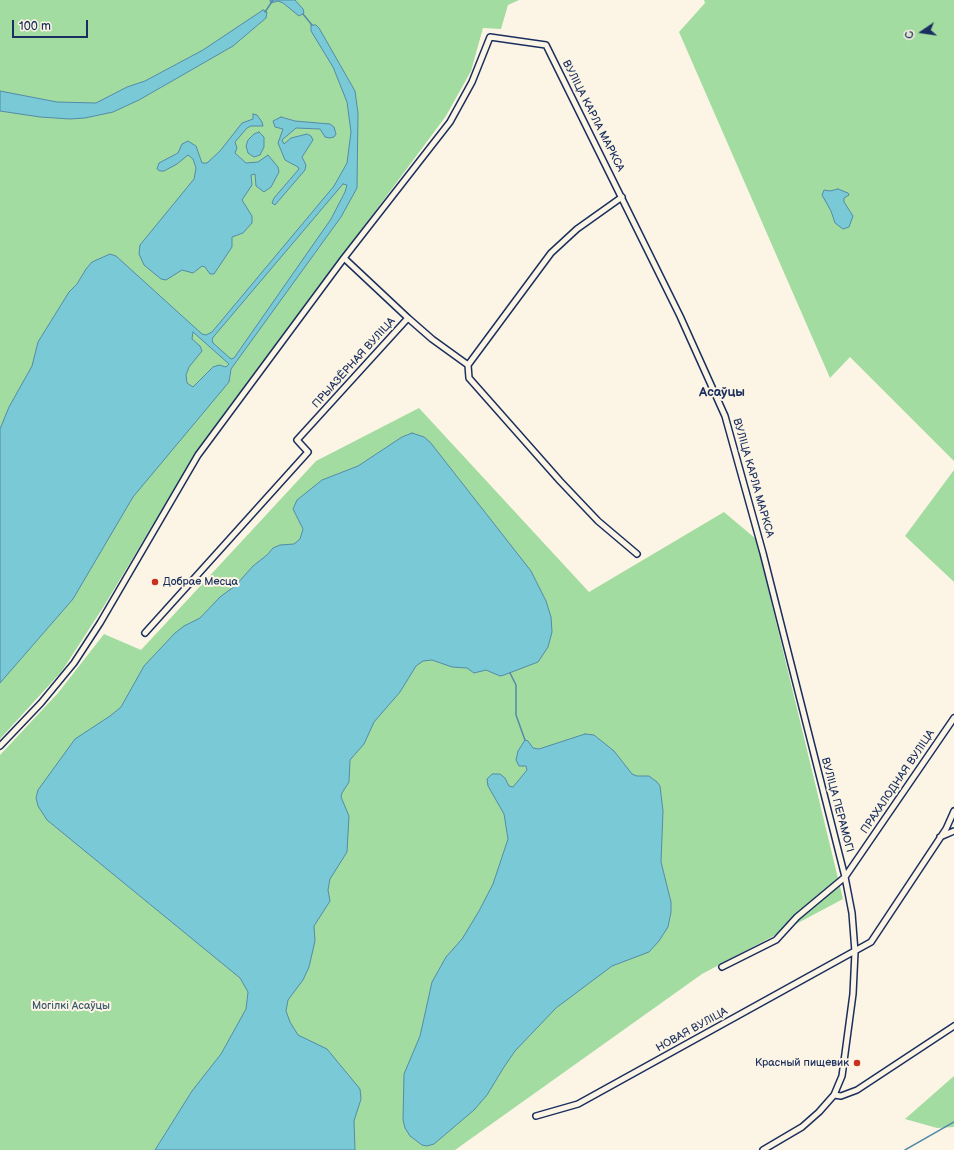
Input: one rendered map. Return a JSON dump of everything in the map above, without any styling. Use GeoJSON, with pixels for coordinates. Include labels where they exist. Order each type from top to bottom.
{"type":"FeatureCollection","features":[{"type":"Feature","properties":{"kind":"street","name":"ВУЛІЦА КАРЛА МАРКСА"},"geometry":{"type":"LineString","coordinates":[[344,258],[450,122],[472,82],[490,37],[546,45],[622,197],[717,395],[725,416],[762,547],[790,665]]}},
{"type":"Feature","properties":{"kind":"street"},"geometry":{"type":"LineString","coordinates":[[622,197],[577,229],[551,253],[468,364],[468,378],[560,481],[598,521],[637,554]]}},
{"type":"Feature","properties":{"kind":"street"},"geometry":{"type":"LineString","coordinates":[[0,746],[41,703],[74,663],[100,622],[198,455],[344,258],[408,318]]}},
{"type":"Feature","properties":{"kind":"street","name":"ПРЫАЗЁРНАЯ ВУЛІЦА"},"geometry":{"type":"LineString","coordinates":[[145,633],[308,452],[298,440],[408,318],[432,339],[468,364]]}},
{"type":"Feature","properties":{"kind":"street","name":"ВУЛІЦА ПЕРАМОГІ"},"geometry":{"type":"LineString","coordinates":[[763,1150],[802,1127],[819,1112],[834,1094],[840,1080],[844,1063],[853,994],[855,952],[852,913],[845,877],[790,665]]}},
{"type":"Feature","properties":{"kind":"street","name":"ПРАХАЛОДНАЯ ВУЛІЦА"},"geometry":{"type":"LineString","coordinates":[[722,967],[776,940],[797,917],[845,877],[954,718]]}},
{"type":"Feature","properties":{"kind":"street"},"geometry":{"type":"LineString","coordinates":[[855,952],[875,938],[940,837],[954,812]]}},
{"type":"Feature","properties":{"kind":"street"},"geometry":{"type":"LineString","coordinates":[[940,837],[954,831]]}},
{"type":"Feature","properties":{"kind":"street","name":"НОВАЯ ВУЛІЦА"},"geometry":{"type":"LineString","coordinates":[[536,1116],[578,1104],[855,952]]}},
{"type":"Feature","properties":{"kind":"street"},"geometry":{"type":"LineString","coordinates":[[834,1094],[841,1096],[857,1090],[954,1026]]}},
{"type":"Feature","properties":{"kind":"green space"},"geometry":{"type":"Polygon","coordinates":[[[0,0],[519,0],[508,5],[501,29],[483,28],[471,71],[446,116],[197,451],[104,606],[62,671],[0,739],[0,0]]]}},
{"type":"Feature","properties":{"kind":"green space"},"geometry":{"type":"Polygon","coordinates":[[[704,0],[954,0],[954,461],[850,357],[830,378],[679,32],[705,3],[704,0]]]}},
{"type":"Feature","properties":{"kind":"green space","name":"Могілкі Асаўцы"},"geometry":{"type":"Polygon","coordinates":[[[419,408],[589,592],[724,512],[756,539],[843,899],[702,974],[455,1150],[0,1150],[0,755],[58,693],[104,634],[141,650],[316,461],[419,408]]]}},
{"type":"Feature","properties":{"kind":"green space"},"geometry":{"type":"Polygon","coordinates":[[[954,470],[954,582],[905,536],[954,470]]]}},
{"type":"Feature","properties":{"kind":"green space"},"geometry":{"type":"Polygon","coordinates":[[[954,1076],[954,1127],[937,1128],[905,1119],[954,1076]]]}},
{"type":"Feature","properties":{"kind":"water"},"geometry":{"type":"Polygon","coordinates":[[[270,0],[295,0],[303,9],[304,13],[299,16],[283,3],[278,1],[271,3],[270,0]]]}},
{"type":"Feature","properties":{"kind":"water"},"geometry":{"type":"Polygon","coordinates":[[[263,10],[267,12],[266,18],[233,46],[139,100],[113,112],[85,118],[70,119],[40,117],[0,111],[0,91],[57,102],[96,103],[127,87],[145,81],[203,50],[263,10]]]}},
{"type":"Feature","properties":{"kind":"water"},"geometry":{"type":"Polygon","coordinates":[[[311,25],[316,25],[319,28],[355,91],[358,113],[357,188],[341,217],[231,369],[229,382],[133,497],[73,599],[0,683],[0,429],[9,407],[32,366],[38,342],[69,292],[77,284],[86,269],[92,262],[110,254],[116,256],[202,334],[206,335],[212,332],[334,186],[347,163],[351,132],[347,102],[333,67],[311,31],[311,25]],[[343,184],[212,339],[213,343],[231,359],[234,358],[331,219],[345,192],[347,185],[343,184]],[[193,332],[192,339],[200,346],[202,351],[189,367],[186,375],[187,383],[193,387],[213,367],[219,365],[226,367],[229,364],[193,332]]]}},
{"type":"Feature","properties":{"kind":"water"},"geometry":{"type":"Polygon","coordinates":[[[253,114],[257,115],[263,126],[251,126],[247,128],[235,142],[237,148],[235,153],[246,163],[258,162],[268,155],[278,167],[279,172],[271,187],[264,192],[256,186],[255,174],[251,175],[252,185],[242,200],[252,216],[252,223],[243,233],[232,237],[232,247],[214,274],[210,274],[205,267],[202,266],[193,273],[182,270],[166,280],[161,279],[144,265],[139,254],[140,245],[194,179],[196,168],[193,159],[188,155],[177,164],[164,171],[157,169],[159,163],[178,153],[182,144],[188,141],[196,146],[202,163],[207,163],[220,151],[242,123],[253,119],[253,114]]]}},
{"type":"Feature","properties":{"kind":"water"},"geometry":{"type":"Polygon","coordinates":[[[281,117],[295,121],[330,124],[334,127],[336,134],[334,137],[330,138],[325,137],[320,129],[296,128],[282,140],[284,144],[291,138],[307,134],[311,136],[313,140],[302,157],[306,165],[305,170],[275,205],[272,203],[274,198],[299,169],[285,160],[278,143],[283,129],[275,127],[273,121],[281,117]]]}},
{"type":"Feature","properties":{"kind":"water"},"geometry":{"type":"Polygon","coordinates":[[[259,132],[264,137],[264,147],[260,155],[254,157],[248,153],[246,146],[248,140],[254,134],[259,132]]]}},
{"type":"Feature","properties":{"kind":"water"},"geometry":{"type":"Polygon","coordinates":[[[838,189],[848,193],[849,195],[844,198],[844,202],[853,216],[849,227],[843,229],[835,223],[831,211],[822,195],[824,190],[830,191],[838,189]]]}},
{"type":"Feature","properties":{"kind":"water"},"geometry":{"type":"Polygon","coordinates":[[[412,433],[424,437],[430,442],[531,571],[546,601],[551,617],[552,632],[548,647],[538,662],[500,676],[486,670],[474,673],[467,668],[452,667],[432,660],[423,661],[416,666],[400,692],[374,722],[364,744],[350,760],[349,782],[341,797],[349,816],[347,852],[330,879],[328,890],[330,901],[314,926],[315,941],[309,967],[303,980],[288,1000],[286,1011],[290,1022],[298,1035],[327,1049],[360,1089],[361,1099],[354,1121],[355,1150],[155,1150],[192,1091],[221,1054],[246,1009],[248,992],[240,978],[47,820],[38,806],[36,798],[38,790],[75,739],[121,707],[144,666],[175,633],[184,626],[200,618],[220,597],[236,585],[253,566],[273,548],[280,545],[294,544],[300,539],[303,529],[293,509],[297,500],[322,480],[358,466],[402,437],[412,433]]]}},
{"type":"Feature","properties":{"kind":"water"},"geometry":{"type":"Polygon","coordinates":[[[585,734],[594,735],[614,751],[632,774],[637,776],[649,776],[660,786],[663,811],[661,862],[671,902],[668,927],[659,941],[649,952],[612,966],[556,1008],[515,1051],[487,1095],[474,1110],[434,1144],[427,1146],[422,1145],[410,1136],[405,1128],[403,1120],[404,1074],[420,1036],[432,982],[446,957],[462,939],[479,911],[493,884],[508,839],[504,814],[488,786],[487,779],[492,774],[500,774],[505,778],[509,786],[513,787],[527,770],[526,766],[519,766],[516,760],[518,751],[525,740],[528,741],[533,748],[539,749],[585,734]]]}},
{"type":"Feature","properties":{"kind":"waterway"},"geometry":{"type":"LineString","coordinates":[[265,12],[273,0]]}},
{"type":"Feature","properties":{"kind":"waterway"},"geometry":{"type":"LineString","coordinates":[[303,14],[312,25]]}},
{"type":"Feature","properties":{"kind":"waterway"},"geometry":{"type":"LineString","coordinates":[[510,673],[516,685],[516,715],[525,740]]}},
{"type":"Feature","properties":{"kind":"waterway"},"geometry":{"type":"LineString","coordinates":[[905,1150],[954,1122]]}},
{"type":"Feature","properties":{"kind":"place","name":"Добрае Месца"},"geometry":{"type":"Point","coordinates":[155,582]}},
{"type":"Feature","properties":{"kind":"place","name":"Красный пищевик"},"geometry":{"type":"Point","coordinates":[857,1063]}},
{"type":"Feature","properties":{"kind":"district","name":"Асаўцы"},"geometry":{"type":"Point","coordinates":[722,393]}}]}
